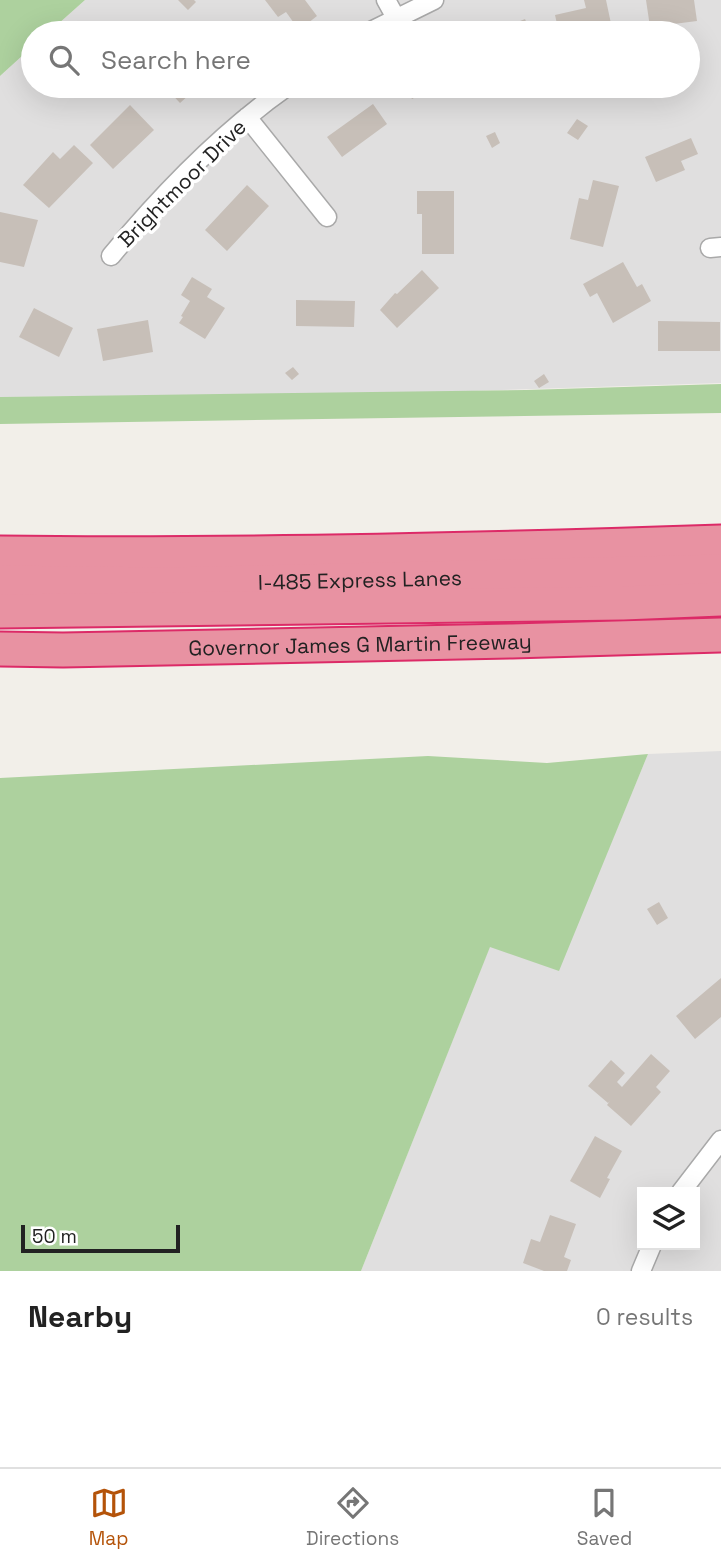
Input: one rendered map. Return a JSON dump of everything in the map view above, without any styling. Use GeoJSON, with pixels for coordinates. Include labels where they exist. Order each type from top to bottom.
{"type":"FeatureCollection","features":[{"type":"Feature","properties":{"kind":"highway"},"geometry":{"type":"LineString","coordinates":[[0,553],[160,554],[542,548],[721,542]]}},
{"type":"Feature","properties":{"kind":"highway","name":"I-485 Express Lanes"},"geometry":{"type":"LineString","coordinates":[[0,582],[166,584],[721,570]]}},
{"type":"Feature","properties":{"kind":"highway","name":"I-485 Express Lanes"},"geometry":{"type":"LineString","coordinates":[[0,611],[623,603],[721,599]]}},
{"type":"Feature","properties":{"kind":"highway","name":"Governor James G Martin Freeway"},"geometry":{"type":"LineString","coordinates":[[0,649],[498,642],[721,635]]}},
{"type":"Feature","properties":{"kind":"street"},"geometry":{"type":"LineString","coordinates":[[386,0],[396,19]]}},
{"type":"Feature","properties":{"kind":"street"},"geometry":{"type":"LineString","coordinates":[[392,21],[435,0]]}},
{"type":"Feature","properties":{"kind":"street","name":"Brightmoor Drive"},"geometry":{"type":"LineString","coordinates":[[111,256],[161,199],[224,135],[272,98]]}},
{"type":"Feature","properties":{"kind":"street"},"geometry":{"type":"LineString","coordinates":[[247,117],[327,216]]}},
{"type":"Feature","properties":{"kind":"street"},"geometry":{"type":"LineString","coordinates":[[685,1187],[721,1140]]}},
{"type":"Feature","properties":{"kind":"street"},"geometry":{"type":"LineString","coordinates":[[641,1271],[650,1250]]}},
{"type":"Feature","properties":{"kind":"shaded area"},"geometry":{"type":"Polygon","coordinates":[[[85,0],[721,0],[721,383],[408,393],[0,397],[0,76],[21,57],[21,98],[700,98],[700,21],[61,21],[85,0]]]}},
{"type":"Feature","properties":{"kind":"shaded area"},"geometry":{"type":"Polygon","coordinates":[[[721,751],[721,1271],[361,1271],[490,946],[574,932],[648,754],[721,751]]]}},
{"type":"Feature","properties":{"kind":"green space"},"geometry":{"type":"Polygon","coordinates":[[[0,0],[85,0],[61,21],[21,21],[21,57],[0,76],[0,0]]]}},
{"type":"Feature","properties":{"kind":"green space"},"geometry":{"type":"Polygon","coordinates":[[[721,384],[721,413],[0,424],[0,397],[526,390],[721,384]]]}},
{"type":"Feature","properties":{"kind":"green space"},"geometry":{"type":"Polygon","coordinates":[[[648,754],[559,971],[490,947],[361,1271],[0,1271],[0,778],[428,756],[547,763],[648,754]]]}},
{"type":"Feature","properties":{"kind":"building"},"geometry":{"type":"Polygon","coordinates":[[[178,0],[194,0],[196,2],[188,10],[178,0]]]}},
{"type":"Feature","properties":{"kind":"building"},"geometry":{"type":"Polygon","coordinates":[[[265,0],[305,0],[317,16],[311,21],[292,21],[286,12],[278,17],[265,0]]]}},
{"type":"Feature","properties":{"kind":"building"},"geometry":{"type":"Polygon","coordinates":[[[584,0],[606,0],[610,21],[556,21],[555,15],[586,8],[584,0]]]}},
{"type":"Feature","properties":{"kind":"building"},"geometry":{"type":"Polygon","coordinates":[[[646,0],[694,0],[697,21],[649,21],[646,0]]]}},
{"type":"Feature","properties":{"kind":"building"},"geometry":{"type":"Polygon","coordinates":[[[373,104],[387,124],[342,157],[327,137],[373,104]]]}},
{"type":"Feature","properties":{"kind":"building"},"geometry":{"type":"Polygon","coordinates":[[[130,105],[154,130],[113,169],[90,145],[130,105]]]}},
{"type":"Feature","properties":{"kind":"building"},"geometry":{"type":"Polygon","coordinates":[[[577,119],[588,126],[578,140],[567,133],[577,119]]]}},
{"type":"Feature","properties":{"kind":"building"},"geometry":{"type":"Polygon","coordinates":[[[495,132],[500,143],[492,148],[486,136],[495,132]]]}},
{"type":"Feature","properties":{"kind":"building"},"geometry":{"type":"Polygon","coordinates":[[[691,138],[698,154],[681,161],[685,170],[656,182],[645,157],[691,138]]]}},
{"type":"Feature","properties":{"kind":"building"},"geometry":{"type":"Polygon","coordinates":[[[74,145],[93,163],[49,208],[23,185],[53,152],[60,159],[74,145]]]}},
{"type":"Feature","properties":{"kind":"building"},"geometry":{"type":"Polygon","coordinates":[[[593,180],[619,186],[603,247],[570,239],[579,198],[588,200],[593,180]]]}},
{"type":"Feature","properties":{"kind":"building"},"geometry":{"type":"Polygon","coordinates":[[[247,185],[269,206],[227,251],[205,230],[247,185]]]}},
{"type":"Feature","properties":{"kind":"building"},"geometry":{"type":"Polygon","coordinates":[[[417,191],[454,191],[454,254],[422,254],[422,214],[417,214],[417,191]]]}},
{"type":"Feature","properties":{"kind":"building"},"geometry":{"type":"Polygon","coordinates":[[[0,212],[38,220],[24,267],[0,262],[0,212]]]}},
{"type":"Feature","properties":{"kind":"building"},"geometry":{"type":"Polygon","coordinates":[[[623,262],[637,287],[642,284],[651,301],[613,323],[597,293],[590,297],[583,284],[623,262]]]}},
{"type":"Feature","properties":{"kind":"building"},"geometry":{"type":"Polygon","coordinates":[[[422,270],[439,288],[397,328],[380,310],[422,270]]]}},
{"type":"Feature","properties":{"kind":"building"},"geometry":{"type":"Polygon","coordinates":[[[192,277],[212,289],[207,297],[225,308],[205,339],[179,323],[190,301],[181,295],[192,277]]]}},
{"type":"Feature","properties":{"kind":"building"},"geometry":{"type":"Polygon","coordinates":[[[296,300],[355,301],[354,327],[296,326],[296,300]]]}},
{"type":"Feature","properties":{"kind":"building"},"geometry":{"type":"Polygon","coordinates":[[[34,308],[73,328],[59,357],[19,337],[34,308]]]}},
{"type":"Feature","properties":{"kind":"building"},"geometry":{"type":"Polygon","coordinates":[[[148,320],[153,352],[103,361],[97,329],[148,320]]]}},
{"type":"Feature","properties":{"kind":"building"},"geometry":{"type":"Polygon","coordinates":[[[658,321],[720,322],[720,351],[658,351],[658,321]]]}},
{"type":"Feature","properties":{"kind":"building"},"geometry":{"type":"Polygon","coordinates":[[[293,367],[299,374],[292,380],[285,373],[293,367]]]}},
{"type":"Feature","properties":{"kind":"building"},"geometry":{"type":"Polygon","coordinates":[[[544,374],[549,382],[539,388],[534,381],[544,374]]]}},
{"type":"Feature","properties":{"kind":"building"},"geometry":{"type":"Polygon","coordinates":[[[659,902],[668,918],[657,925],[647,909],[659,902]]]}},
{"type":"Feature","properties":{"kind":"building"},"geometry":{"type":"Polygon","coordinates":[[[721,978],[721,1017],[695,1039],[676,1016],[721,978]]]}},
{"type":"Feature","properties":{"kind":"building"},"geometry":{"type":"Polygon","coordinates":[[[651,1054],[670,1071],[656,1087],[661,1092],[631,1126],[607,1105],[610,1101],[608,1103],[588,1086],[611,1060],[625,1073],[617,1082],[622,1087],[651,1054]]]}},
{"type":"Feature","properties":{"kind":"building"},"geometry":{"type":"Polygon","coordinates":[[[595,1136],[622,1151],[607,1178],[610,1179],[600,1198],[570,1181],[595,1136]]]}},
{"type":"Feature","properties":{"kind":"building"},"geometry":{"type":"Polygon","coordinates":[[[550,1215],[576,1224],[564,1257],[571,1260],[567,1271],[544,1271],[523,1263],[531,1239],[540,1242],[550,1215]]]}}]}
